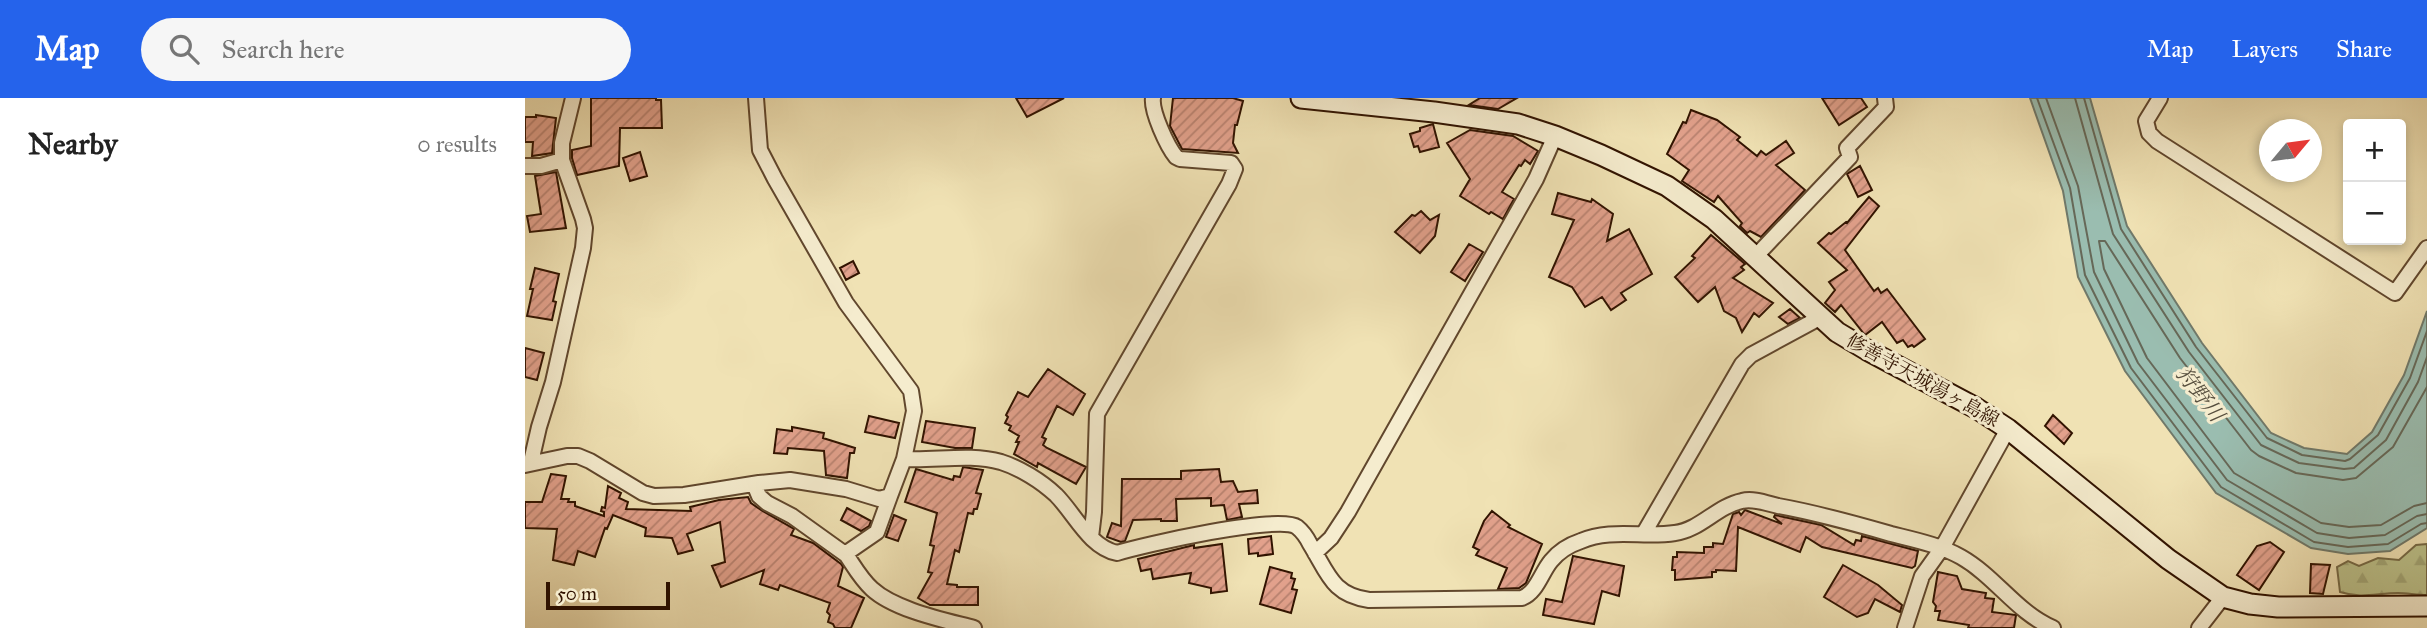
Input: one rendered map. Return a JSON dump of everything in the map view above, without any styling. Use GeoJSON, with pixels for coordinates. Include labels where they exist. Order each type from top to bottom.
{"type":"FeatureCollection","features":[{"type":"Feature","properties":{"kind":"main road","name":"修善寺天城湯ヶ島線"},"geometry":{"type":"LineString","coordinates":[[1301,98],[1518,124],[1555,136],[1667,186],[1714,219],[1837,332],[2008,429],[2168,559],[2223,597],[2242,603],[2278,607],[2427,606]]}},
{"type":"Feature","properties":{"kind":"street"},"geometry":{"type":"LineString","coordinates":[[573,98],[562,142],[562,160],[583,219],[583,248],[554,382],[528,464],[578,456],[643,493],[654,496],[684,495],[790,480],[846,489],[879,499],[890,496]]}},
{"type":"Feature","properties":{"kind":"street"},"geometry":{"type":"LineString","coordinates":[[756,98],[760,150],[775,179],[846,303],[911,391],[914,411],[904,460],[877,533],[845,554]]}},
{"type":"Feature","properties":{"kind":"street"},"geometry":{"type":"LineString","coordinates":[[1091,537],[1097,414],[1235,169],[1231,163],[1176,157],[1155,113],[1153,98]]}},
{"type":"Feature","properties":{"kind":"street"},"geometry":{"type":"LineString","coordinates":[[1755,257],[1850,157],[1847,148],[1886,107],[1885,98]]}},
{"type":"Feature","properties":{"kind":"street"},"geometry":{"type":"LineString","coordinates":[[2160,98],[2146,121],[2149,133],[2157,141],[2395,293],[2427,248]]}},
{"type":"Feature","properties":{"kind":"street"},"geometry":{"type":"LineString","coordinates":[[1315,552],[1331,538],[1348,512],[1536,178],[1555,136]]}},
{"type":"Feature","properties":{"kind":"street"},"geometry":{"type":"LineString","coordinates":[[525,166],[541,166],[562,160]]}},
{"type":"Feature","properties":{"kind":"street"},"geometry":{"type":"LineString","coordinates":[[1644,533],[1742,364],[1751,355],[1821,317]]}},
{"type":"Feature","properties":{"kind":"street"},"geometry":{"type":"LineString","coordinates":[[1905,628],[1922,576],[1942,548],[2008,429]]}},
{"type":"Feature","properties":{"kind":"street"},"geometry":{"type":"LineString","coordinates":[[904,460],[975,458],[1001,462],[1035,479],[1056,495],[1101,548],[1117,553],[1243,527],[1281,522],[1299,528],[1338,590],[1359,599],[1514,599],[1527,596],[1550,562],[1568,546],[1603,535],[1685,531],[1731,505],[1750,500],[1830,516],[1942,548],[1975,567],[2029,616],[2053,628]]}},
{"type":"Feature","properties":{"kind":"street"},"geometry":{"type":"LineString","coordinates":[[754,484],[759,496],[767,503],[792,516],[845,554],[861,579],[883,598],[946,621],[974,628]]}},
{"type":"Feature","properties":{"kind":"street"},"geometry":{"type":"LineString","coordinates":[[2199,628],[2223,597]]}},
{"type":"Feature","properties":{"kind":"green space"},"geometry":{"type":"Polygon","coordinates":[[[2427,544],[2427,595],[2362,595],[2340,592],[2337,567],[2348,561],[2359,566],[2378,558],[2399,560],[2416,545],[2427,544]]]}},
{"type":"Feature","properties":{"kind":"water","name":"狩野川"},"geometry":{"type":"Polygon","coordinates":[[[2030,98],[2090,98],[2127,226],[2202,343],[2271,433],[2304,448],[2347,454],[2372,432],[2404,375],[2427,311],[2427,528],[2390,551],[2348,554],[2311,548],[2216,493],[2125,371],[2078,277],[2063,191],[2030,98]]]}},
{"type":"Feature","properties":{"kind":"building"},"geometry":{"type":"Polygon","coordinates":[[[591,98],[661,100],[662,128],[620,128],[619,166],[577,175],[572,150],[591,146],[591,98]]]}},
{"type":"Feature","properties":{"kind":"building"},"geometry":{"type":"Polygon","coordinates":[[[1016,98],[1064,98],[1027,117],[1016,98]]]}},
{"type":"Feature","properties":{"kind":"building"},"geometry":{"type":"Polygon","coordinates":[[[1173,98],[1233,98],[1243,101],[1235,125],[1233,143],[1238,153],[1182,149],[1170,126],[1173,98]]]}},
{"type":"Feature","properties":{"kind":"building"},"geometry":{"type":"Polygon","coordinates":[[[1480,98],[1517,98],[1498,109],[1469,105],[1480,98]]]}},
{"type":"Feature","properties":{"kind":"building"},"geometry":{"type":"Polygon","coordinates":[[[1822,98],[1861,98],[1867,107],[1839,125],[1822,98]]]}},
{"type":"Feature","properties":{"kind":"building"},"geometry":{"type":"Polygon","coordinates":[[[1691,110],[1717,120],[1740,137],[1737,140],[1757,156],[1761,151],[1766,155],[1786,141],[1794,153],[1776,165],[1805,190],[1761,237],[1750,231],[1747,233],[1740,226],[1742,223],[1718,196],[1714,202],[1682,181],[1689,170],[1667,154],[1691,110]]]}},
{"type":"Feature","properties":{"kind":"building"},"geometry":{"type":"Polygon","coordinates":[[[536,115],[556,118],[552,153],[532,156],[533,142],[525,142],[525,117],[536,115]]]}},
{"type":"Feature","properties":{"kind":"building"},"geometry":{"type":"Polygon","coordinates":[[[1433,124],[1439,147],[1420,152],[1418,146],[1414,147],[1410,134],[1433,124]]]}},
{"type":"Feature","properties":{"kind":"building"},"geometry":{"type":"Polygon","coordinates":[[[1470,130],[1513,136],[1538,151],[1530,164],[1525,160],[1519,165],[1502,192],[1514,199],[1503,219],[1491,212],[1489,214],[1460,196],[1470,179],[1447,143],[1470,130]]]}},
{"type":"Feature","properties":{"kind":"building"},"geometry":{"type":"Polygon","coordinates":[[[640,152],[647,176],[630,181],[623,158],[640,152]]]}},
{"type":"Feature","properties":{"kind":"building"},"geometry":{"type":"Polygon","coordinates":[[[1860,166],[1872,190],[1858,197],[1847,174],[1860,166]]]}},
{"type":"Feature","properties":{"kind":"building"},"geometry":{"type":"Polygon","coordinates":[[[556,172],[566,228],[530,232],[527,216],[541,214],[535,176],[556,172]]]}},
{"type":"Feature","properties":{"kind":"building"},"geometry":{"type":"Polygon","coordinates":[[[1558,193],[1591,202],[1592,199],[1613,214],[1607,241],[1629,229],[1652,274],[1621,293],[1626,300],[1611,310],[1602,297],[1585,307],[1572,287],[1549,277],[1574,220],[1552,214],[1558,193]]]}},
{"type":"Feature","properties":{"kind":"building"},"geometry":{"type":"Polygon","coordinates":[[[1869,197],[1879,206],[1845,250],[1874,291],[1878,288],[1881,293],[1887,289],[1925,339],[1914,347],[1908,347],[1903,340],[1897,343],[1882,322],[1865,335],[1841,305],[1835,312],[1825,303],[1835,290],[1829,282],[1847,270],[1818,243],[1847,223],[1869,197]]]}},
{"type":"Feature","properties":{"kind":"building"},"geometry":{"type":"Polygon","coordinates":[[[1421,211],[1430,220],[1439,215],[1435,236],[1420,253],[1395,232],[1412,215],[1415,216],[1421,211]]]}},
{"type":"Feature","properties":{"kind":"building"},"geometry":{"type":"Polygon","coordinates":[[[1711,235],[1745,264],[1741,267],[1744,270],[1733,278],[1773,303],[1759,317],[1754,313],[1742,332],[1736,318],[1724,311],[1715,287],[1698,302],[1675,277],[1695,258],[1692,256],[1711,235]]]}},
{"type":"Feature","properties":{"kind":"building"},"geometry":{"type":"Polygon","coordinates":[[[1469,244],[1483,252],[1465,281],[1451,272],[1469,244]]]}},
{"type":"Feature","properties":{"kind":"building"},"geometry":{"type":"Polygon","coordinates":[[[853,261],[859,273],[846,280],[840,268],[853,261]]]}},
{"type":"Feature","properties":{"kind":"building"},"geometry":{"type":"Polygon","coordinates":[[[535,268],[559,274],[552,320],[527,316],[535,268]]]}},
{"type":"Feature","properties":{"kind":"building"},"geometry":{"type":"Polygon","coordinates":[[[1790,309],[1800,318],[1788,324],[1779,317],[1790,309]]]}},
{"type":"Feature","properties":{"kind":"building"},"geometry":{"type":"Polygon","coordinates":[[[525,348],[544,353],[537,380],[525,377],[525,348]]]}},
{"type":"Feature","properties":{"kind":"building"},"geometry":{"type":"Polygon","coordinates":[[[1048,369],[1085,394],[1073,415],[1057,406],[1042,437],[1046,439],[1043,445],[1047,448],[1086,467],[1076,484],[1038,463],[1037,467],[1014,454],[1019,436],[1009,430],[1011,426],[1005,423],[1008,417],[1006,415],[1018,392],[1028,397],[1048,369]]]}},
{"type":"Feature","properties":{"kind":"building"},"geometry":{"type":"Polygon","coordinates":[[[2053,415],[2072,433],[2064,444],[2045,426],[2053,415]]]}},
{"type":"Feature","properties":{"kind":"building"},"geometry":{"type":"Polygon","coordinates":[[[869,416],[899,423],[895,438],[865,432],[869,416]]]}},
{"type":"Feature","properties":{"kind":"building"},"geometry":{"type":"Polygon","coordinates":[[[926,421],[975,428],[972,448],[922,442],[926,421]]]}},
{"type":"Feature","properties":{"kind":"building"},"geometry":{"type":"Polygon","coordinates":[[[792,427],[824,433],[823,438],[855,448],[854,453],[850,453],[847,478],[826,475],[824,451],[788,448],[787,454],[774,453],[777,429],[792,431],[792,427]]]}},
{"type":"Feature","properties":{"kind":"building"},"geometry":{"type":"Polygon","coordinates":[[[963,467],[983,470],[976,493],[981,494],[977,509],[974,509],[973,514],[968,513],[959,552],[955,550],[947,584],[978,587],[978,605],[930,605],[918,598],[932,573],[928,572],[934,546],[930,545],[937,513],[905,502],[916,469],[953,480],[954,476],[960,477],[963,467]]]}},
{"type":"Feature","properties":{"kind":"building"},"geometry":{"type":"Polygon","coordinates":[[[1219,469],[1221,482],[1233,481],[1238,492],[1257,490],[1258,503],[1239,504],[1242,517],[1227,520],[1224,505],[1211,506],[1211,498],[1176,499],[1177,521],[1133,520],[1125,541],[1107,537],[1112,523],[1121,526],[1122,479],[1181,479],[1181,471],[1219,469]]]}},
{"type":"Feature","properties":{"kind":"building"},"geometry":{"type":"Polygon","coordinates":[[[551,474],[566,476],[561,499],[569,499],[568,502],[575,502],[575,506],[604,516],[601,511],[602,507],[605,508],[608,486],[621,493],[619,498],[628,502],[626,509],[691,511],[690,507],[748,497],[751,503],[761,510],[794,529],[791,535],[813,543],[841,564],[843,567],[838,586],[864,598],[851,628],[835,628],[828,622],[830,603],[780,585],[778,590],[760,584],[764,570],[721,587],[712,566],[725,562],[720,522],[687,534],[693,550],[678,554],[672,538],[645,536],[646,528],[613,515],[607,529],[605,528],[595,557],[578,551],[574,565],[553,560],[557,529],[525,528],[525,502],[542,502],[551,474]]]}},
{"type":"Feature","properties":{"kind":"building"},"geometry":{"type":"Polygon","coordinates":[[[847,508],[871,521],[869,526],[861,531],[841,520],[847,508]]]}},
{"type":"Feature","properties":{"kind":"building"},"geometry":{"type":"Polygon","coordinates":[[[1745,510],[1782,524],[1775,515],[1821,525],[1854,545],[1856,540],[1861,541],[1862,536],[1918,551],[1915,566],[1912,568],[1822,547],[1806,537],[1800,552],[1738,527],[1736,571],[1716,570],[1712,572],[1712,577],[1675,580],[1675,570],[1672,570],[1673,557],[1677,557],[1677,552],[1704,553],[1704,547],[1713,547],[1713,543],[1723,544],[1733,514],[1739,512],[1741,515],[1745,510]]]}},
{"type":"Feature","properties":{"kind":"building"},"geometry":{"type":"Polygon","coordinates":[[[1492,511],[1510,525],[1508,527],[1542,544],[1526,583],[1519,588],[1498,589],[1507,568],[1476,555],[1479,550],[1473,547],[1484,521],[1492,511]]]}},
{"type":"Feature","properties":{"kind":"building"},"geometry":{"type":"Polygon","coordinates":[[[894,515],[906,520],[898,541],[886,537],[894,515]]]}},
{"type":"Feature","properties":{"kind":"building"},"geometry":{"type":"Polygon","coordinates":[[[1271,536],[1273,554],[1249,554],[1248,539],[1271,536]]]}},
{"type":"Feature","properties":{"kind":"building"},"geometry":{"type":"Polygon","coordinates":[[[2270,542],[2284,552],[2259,590],[2237,575],[2257,546],[2270,542]]]}},
{"type":"Feature","properties":{"kind":"building"},"geometry":{"type":"Polygon","coordinates":[[[1222,544],[1227,591],[1211,593],[1211,588],[1189,583],[1191,573],[1153,579],[1151,569],[1141,571],[1138,559],[1194,545],[1194,548],[1222,544]]]}},
{"type":"Feature","properties":{"kind":"building"},"geometry":{"type":"Polygon","coordinates":[[[1573,556],[1624,566],[1619,596],[1602,591],[1594,624],[1543,615],[1546,599],[1562,602],[1573,556]]]}},
{"type":"Feature","properties":{"kind":"building"},"geometry":{"type":"Polygon","coordinates":[[[2311,564],[2330,565],[2323,594],[2310,593],[2311,564]]]}},
{"type":"Feature","properties":{"kind":"building"},"geometry":{"type":"Polygon","coordinates":[[[1843,565],[1878,585],[1902,605],[1900,612],[1875,599],[1868,613],[1857,617],[1824,597],[1843,565]]]}},
{"type":"Feature","properties":{"kind":"building"},"geometry":{"type":"Polygon","coordinates":[[[1270,567],[1292,573],[1291,578],[1295,579],[1292,589],[1297,590],[1291,613],[1260,604],[1270,567]]]}},
{"type":"Feature","properties":{"kind":"building"},"geometry":{"type":"Polygon","coordinates":[[[1938,572],[1957,576],[1962,589],[1986,593],[1985,598],[1994,599],[1992,612],[2016,615],[2014,628],[1968,628],[1969,625],[1938,620],[1940,611],[1935,611],[1933,602],[1938,572]]]}}]}
